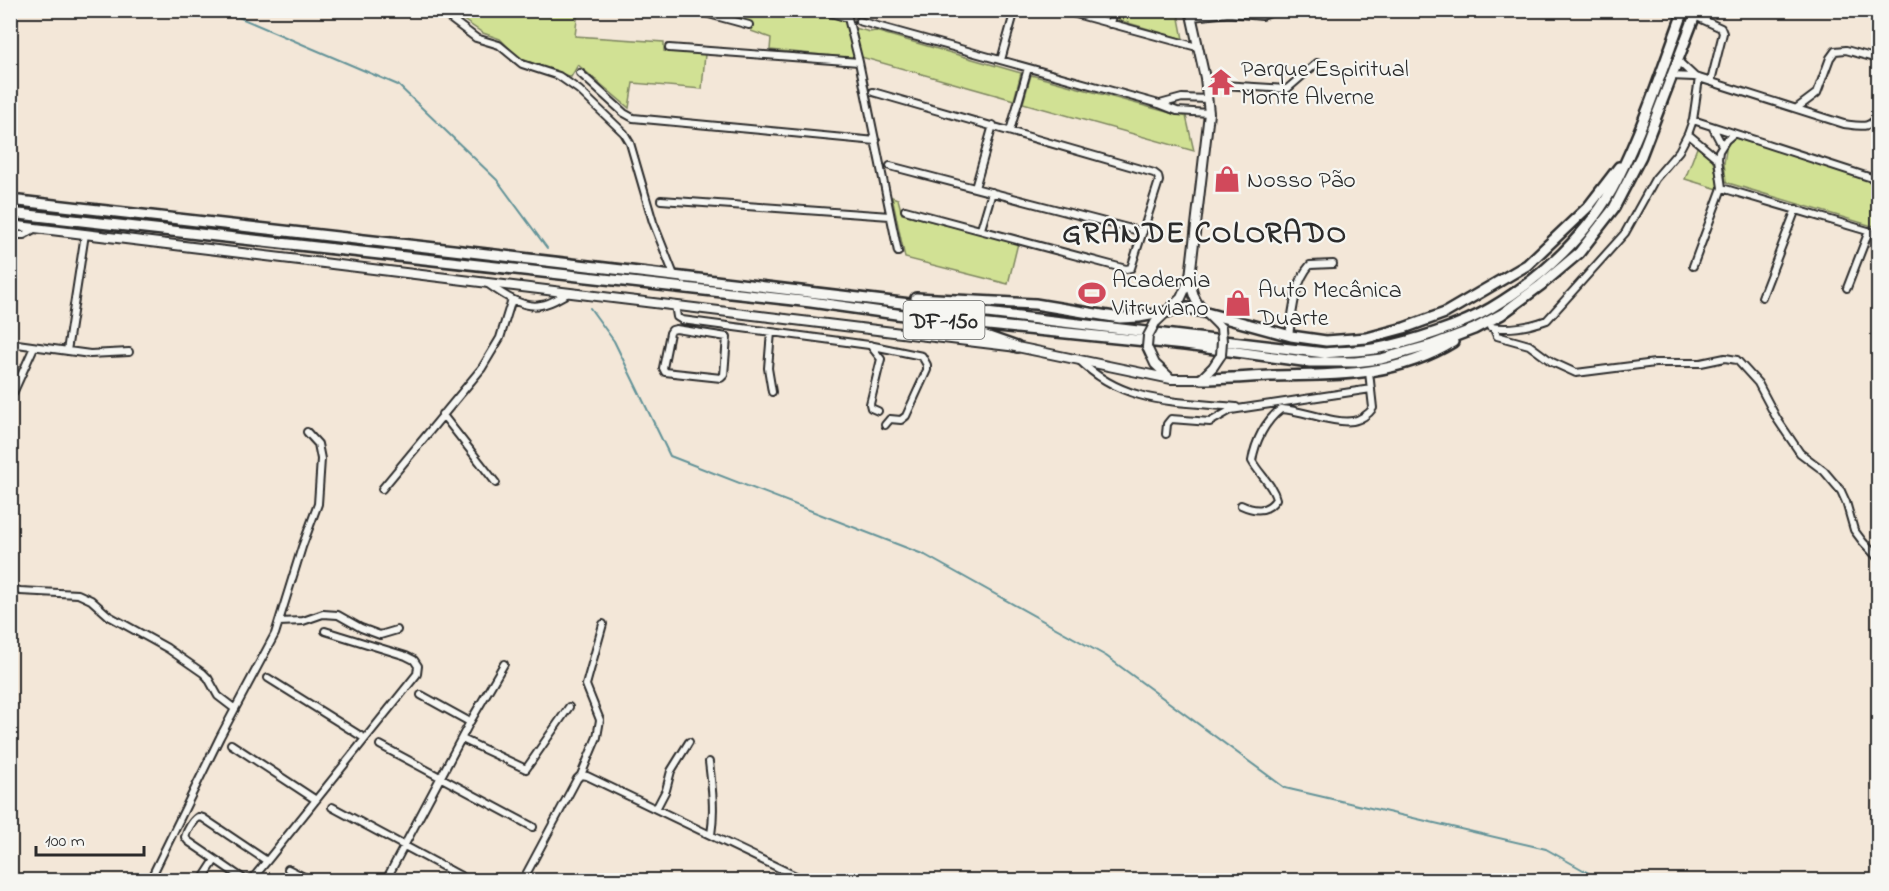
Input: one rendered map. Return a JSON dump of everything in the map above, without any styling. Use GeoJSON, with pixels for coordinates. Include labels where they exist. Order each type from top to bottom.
{"type":"FeatureCollection","features":[{"type":"Feature","properties":{"kind":"main road","name":"DF-150"},"geometry":{"type":"LineString","coordinates":[[10,201],[674,275],[1325,353],[1379,349],[1431,334],[1489,309],[1521,289],[1560,255],[1596,214],[1617,181],[1684,10]]}},
{"type":"Feature","properties":{"kind":"main road","name":"DF-150"},"geometry":{"type":"LineString","coordinates":[[10,213],[800,300],[939,320],[1185,345],[1310,362],[1355,362],[1380,359],[1432,345],[1477,327],[1502,314],[1579,253],[1614,208],[1641,156],[1696,13]]}},
{"type":"Feature","properties":{"kind":"main road"},"geometry":{"type":"LineString","coordinates":[[850,296],[1035,304],[1120,318],[1188,308],[1289,335],[1326,341],[1367,338],[1445,313],[1527,265],[1589,206],[1633,144]]}},
{"type":"Feature","properties":{"kind":"main road"},"geometry":{"type":"LineString","coordinates":[[939,320],[1017,346]]}},
{"type":"Feature","properties":{"kind":"main road"},"geometry":{"type":"LineString","coordinates":[[1201,379],[1341,375],[1384,370],[1433,354],[1477,327]]}},
{"type":"Feature","properties":{"kind":"street"},"geometry":{"type":"LineString","coordinates":[[439,10],[476,38],[499,45],[522,64],[559,76],[579,90],[624,133],[630,143],[653,222],[674,275]]}},
{"type":"Feature","properties":{"kind":"street"},"geometry":{"type":"LineString","coordinates":[[694,10],[749,25]]}},
{"type":"Feature","properties":{"kind":"street"},"geometry":{"type":"LineString","coordinates":[[821,10],[847,14],[898,252]]}},
{"type":"Feature","properties":{"kind":"street"},"geometry":{"type":"LineString","coordinates":[[1001,60],[1016,10]]}},
{"type":"Feature","properties":{"kind":"street"},"geometry":{"type":"LineString","coordinates":[[1061,10],[1197,47]]}},
{"type":"Feature","properties":{"kind":"street"},"geometry":{"type":"LineString","coordinates":[[1110,24],[1113,10]]}},
{"type":"Feature","properties":{"kind":"street"},"geometry":{"type":"LineString","coordinates":[[10,225],[1017,346],[1171,379],[1201,379],[1221,355],[1222,341],[1221,328],[1204,312],[1193,297],[1190,277],[1209,113],[1206,84],[1191,14],[1229,13],[1262,16],[1278,10]]}},
{"type":"Feature","properties":{"kind":"street"},"geometry":{"type":"LineString","coordinates":[[1696,13],[1721,28],[1723,33],[1711,81]]}},
{"type":"Feature","properties":{"kind":"street"},"geometry":{"type":"LineString","coordinates":[[859,21],[1160,104],[1177,111],[1209,113]]}},
{"type":"Feature","properties":{"kind":"street"},"geometry":{"type":"LineString","coordinates":[[669,48],[859,62]]}},
{"type":"Feature","properties":{"kind":"street"},"geometry":{"type":"LineString","coordinates":[[1797,108],[1817,93],[1830,57],[1836,51],[1846,50],[1878,59]]}},
{"type":"Feature","properties":{"kind":"street"},"geometry":{"type":"LineString","coordinates":[[1677,60],[1697,78]]}},
{"type":"Feature","properties":{"kind":"street"},"geometry":{"type":"LineString","coordinates":[[1206,84],[1287,89],[1317,63]]}},
{"type":"Feature","properties":{"kind":"street"},"geometry":{"type":"LineString","coordinates":[[1010,131],[1028,68]]}},
{"type":"Feature","properties":{"kind":"street"},"geometry":{"type":"LineString","coordinates":[[580,73],[624,113],[633,118],[876,141]]}},
{"type":"Feature","properties":{"kind":"street"},"geometry":{"type":"LineString","coordinates":[[1670,76],[1711,81],[1844,124],[1866,127],[1875,121],[1878,112]]}},
{"type":"Feature","properties":{"kind":"street"},"geometry":{"type":"LineString","coordinates":[[1477,327],[1506,329],[1547,320],[1625,233],[1655,179],[1678,151],[1688,134],[1693,120],[1697,78]]}},
{"type":"Feature","properties":{"kind":"street"},"geometry":{"type":"LineString","coordinates":[[873,92],[1154,173],[1158,176],[1159,181],[1134,265],[1126,269],[905,210]]}},
{"type":"Feature","properties":{"kind":"street"},"geometry":{"type":"LineString","coordinates":[[1160,104],[1182,98],[1208,99]]}},
{"type":"Feature","properties":{"kind":"street"},"geometry":{"type":"LineString","coordinates":[[1693,120],[1878,180]]}},
{"type":"Feature","properties":{"kind":"street"},"geometry":{"type":"LineString","coordinates":[[975,188],[993,125]]}},
{"type":"Feature","properties":{"kind":"street"},"geometry":{"type":"LineString","coordinates":[[1713,128],[1722,145]]}},
{"type":"Feature","properties":{"kind":"street"},"geometry":{"type":"LineString","coordinates":[[1688,134],[1718,159]]}},
{"type":"Feature","properties":{"kind":"street"},"geometry":{"type":"LineString","coordinates":[[1693,266],[1722,188],[1718,159],[1722,145],[1733,134]]}},
{"type":"Feature","properties":{"kind":"street"},"geometry":{"type":"LineString","coordinates":[[890,166],[1143,232]]}},
{"type":"Feature","properties":{"kind":"street"},"geometry":{"type":"LineString","coordinates":[[1722,188],[1875,232],[1847,288]]}},
{"type":"Feature","properties":{"kind":"street"},"geometry":{"type":"LineString","coordinates":[[981,229],[992,192]]}},
{"type":"Feature","properties":{"kind":"street"},"geometry":{"type":"LineString","coordinates":[[661,200],[890,216]]}},
{"type":"Feature","properties":{"kind":"street"},"geometry":{"type":"LineString","coordinates":[[1762,297],[1796,209]]}},
{"type":"Feature","properties":{"kind":"street"},"geometry":{"type":"LineString","coordinates":[[10,235],[24,235],[36,228]]}},
{"type":"Feature","properties":{"kind":"street"},"geometry":{"type":"LineString","coordinates":[[67,351],[85,234]]}},
{"type":"Feature","properties":{"kind":"street"},"geometry":{"type":"LineString","coordinates":[[1289,335],[1303,273],[1310,265],[1334,264]]}},
{"type":"Feature","properties":{"kind":"street"},"geometry":{"type":"LineString","coordinates":[[1171,379],[1155,364],[1147,347],[1148,336],[1155,323],[1181,298],[1190,277]]}},
{"type":"Feature","properties":{"kind":"street"},"geometry":{"type":"LineString","coordinates":[[487,283],[512,299],[540,306],[570,292]]}},
{"type":"Feature","properties":{"kind":"street"},"geometry":{"type":"LineString","coordinates":[[381,489],[442,414],[464,391],[493,352],[505,327],[512,299]]}},
{"type":"Feature","properties":{"kind":"street"},"geometry":{"type":"LineString","coordinates":[[675,305],[678,317],[682,320],[869,345],[922,356],[927,370],[906,416],[901,420],[890,418],[885,425]]}},
{"type":"Feature","properties":{"kind":"street"},"geometry":{"type":"LineString","coordinates":[[698,332],[699,322]]}},
{"type":"Feature","properties":{"kind":"street"},"geometry":{"type":"LineString","coordinates":[[1493,327],[1497,336],[1529,345],[1552,362],[1576,373],[1655,363],[1701,363],[1725,358],[1737,360],[1758,383],[1777,419],[1800,453],[1824,471],[1841,491],[1854,530],[1878,558]]}},
{"type":"Feature","properties":{"kind":"street"},"geometry":{"type":"LineString","coordinates":[[672,330],[698,332],[727,337],[723,377],[717,379],[665,372],[663,368],[672,330]]}},
{"type":"Feature","properties":{"kind":"street"},"geometry":{"type":"LineString","coordinates":[[771,332],[768,368],[772,392]]}},
{"type":"Feature","properties":{"kind":"street"},"geometry":{"type":"LineString","coordinates":[[10,343],[90,354],[129,352]]}},
{"type":"Feature","properties":{"kind":"street"},"geometry":{"type":"LineString","coordinates":[[869,345],[881,359],[870,404],[871,408],[878,411]]}},
{"type":"Feature","properties":{"kind":"street"},"geometry":{"type":"LineString","coordinates":[[10,400],[34,347]]}},
{"type":"Feature","properties":{"kind":"street"},"geometry":{"type":"LineString","coordinates":[[1078,358],[1092,373],[1117,388],[1144,398],[1171,403],[1242,408]]}},
{"type":"Feature","properties":{"kind":"street"},"geometry":{"type":"LineString","coordinates":[[1241,505],[1253,511],[1266,509],[1276,499],[1274,491],[1252,461],[1264,428],[1274,414],[1281,409],[1294,410],[1354,421],[1369,414],[1372,408],[1369,372]]}},
{"type":"Feature","properties":{"kind":"street"},"geometry":{"type":"LineString","coordinates":[[1166,434],[1167,424],[1171,419],[1210,422],[1231,410],[1371,388]]}},
{"type":"Feature","properties":{"kind":"street"},"geometry":{"type":"LineString","coordinates":[[442,414],[496,483]]}},
{"type":"Feature","properties":{"kind":"street"},"geometry":{"type":"LineString","coordinates":[[150,880],[178,819],[275,634],[318,504],[321,459],[318,444],[307,432]]}},
{"type":"Feature","properties":{"kind":"street"},"geometry":{"type":"LineString","coordinates":[[10,588],[20,591],[78,594],[92,600],[109,616],[167,648],[203,673],[218,696],[235,709]]}},
{"type":"Feature","properties":{"kind":"street"},"geometry":{"type":"LineString","coordinates":[[279,622],[303,621],[323,614],[338,615],[361,628],[380,635],[397,630]]}},
{"type":"Feature","properties":{"kind":"street"},"geometry":{"type":"LineString","coordinates":[[523,880],[581,775],[597,737],[600,720],[586,685],[603,624]]}},
{"type":"Feature","properties":{"kind":"street"},"geometry":{"type":"LineString","coordinates":[[267,861],[203,818],[194,819],[185,837],[215,860],[245,880],[249,880],[267,861],[417,674],[418,666],[414,660],[406,656],[325,632]]}},
{"type":"Feature","properties":{"kind":"street"},"geometry":{"type":"LineString","coordinates":[[386,880],[470,722],[504,664]]}},
{"type":"Feature","properties":{"kind":"street"},"geometry":{"type":"LineString","coordinates":[[268,678],[364,738]]}},
{"type":"Feature","properties":{"kind":"street"},"geometry":{"type":"LineString","coordinates":[[421,695],[470,722]]}},
{"type":"Feature","properties":{"kind":"street"},"geometry":{"type":"LineString","coordinates":[[462,739],[526,769],[569,707]]}},
{"type":"Feature","properties":{"kind":"street"},"geometry":{"type":"LineString","coordinates":[[656,809],[666,790],[671,771],[689,742]]}},
{"type":"Feature","properties":{"kind":"street"},"geometry":{"type":"LineString","coordinates":[[231,744],[316,800]]}},
{"type":"Feature","properties":{"kind":"street"},"geometry":{"type":"LineString","coordinates":[[380,745],[533,827]]}},
{"type":"Feature","properties":{"kind":"street"},"geometry":{"type":"LineString","coordinates":[[709,762],[713,820],[711,835]]}},
{"type":"Feature","properties":{"kind":"street"},"geometry":{"type":"LineString","coordinates":[[581,775],[804,880]]}},
{"type":"Feature","properties":{"kind":"street"},"geometry":{"type":"LineString","coordinates":[[332,807],[468,880]]}},
{"type":"Feature","properties":{"kind":"street"},"geometry":{"type":"LineString","coordinates":[[202,880],[215,860]]}},
{"type":"Feature","properties":{"kind":"street"},"geometry":{"type":"LineString","coordinates":[[288,869],[310,880]]}},
{"type":"Feature","properties":{"kind":"green space"},"geometry":{"type":"Polygon","coordinates":[[[450,11],[578,11],[575,36],[664,42],[664,51],[705,54],[702,89],[633,83],[629,108],[578,65],[571,77],[519,58],[500,39],[483,33],[450,11]]]}},
{"type":"Feature","properties":{"kind":"green space"},"geometry":{"type":"Polygon","coordinates":[[[706,11],[809,11],[845,20],[848,24],[855,58],[770,50],[771,38],[751,31],[752,23],[706,11]]]}},
{"type":"Feature","properties":{"kind":"green space"},"geometry":{"type":"Polygon","coordinates":[[[1121,11],[1178,13],[1183,39],[1118,20],[1121,11]]]}},
{"type":"Feature","properties":{"kind":"green space"},"geometry":{"type":"Polygon","coordinates":[[[855,28],[875,31],[1021,73],[1014,100],[861,57],[855,28]]]}},
{"type":"Feature","properties":{"kind":"green space"},"geometry":{"type":"Polygon","coordinates":[[[1031,75],[1186,116],[1194,151],[1023,103],[1031,75]]]}},
{"type":"Feature","properties":{"kind":"green space"},"geometry":{"type":"Polygon","coordinates":[[[1736,138],[1878,182],[1878,223],[1872,226],[1728,183],[1724,163],[1727,144],[1736,138]]]}},
{"type":"Feature","properties":{"kind":"green space"},"geometry":{"type":"Polygon","coordinates":[[[1698,145],[1712,157],[1718,189],[1685,179],[1698,145]]]}},
{"type":"Feature","properties":{"kind":"green space"},"geometry":{"type":"Polygon","coordinates":[[[892,197],[898,199],[902,214],[1018,243],[1008,284],[905,258],[892,197]]]}},
{"type":"Feature","properties":{"kind":"waterway"},"geometry":{"type":"LineString","coordinates":[[222,10],[398,85],[497,180],[547,248]]}},
{"type":"Feature","properties":{"kind":"waterway"},"geometry":{"type":"LineString","coordinates":[[590,308],[614,341],[670,456],[925,555],[1106,656],[1285,788],[1546,849],[1601,880]]}},
{"type":"Feature","properties":{"kind":"place","name":"Parque Espiritual Monte Alverne"},"geometry":{"type":"Point","coordinates":[1221,82]}},
{"type":"Feature","properties":{"kind":"place","name":"Nosso Pão"},"geometry":{"type":"Point","coordinates":[1227,179]}},
{"type":"Feature","properties":{"kind":"place","name":"Academia Vitruviano"},"geometry":{"type":"Point","coordinates":[1092,293]}},
{"type":"Feature","properties":{"kind":"place","name":"Auto Mecânica Duarte"},"geometry":{"type":"Point","coordinates":[1238,303]}},
{"type":"Feature","properties":{"kind":"district","name":"GRANDE COLORADO"},"geometry":{"type":"Point","coordinates":[1205,232]}}]}
